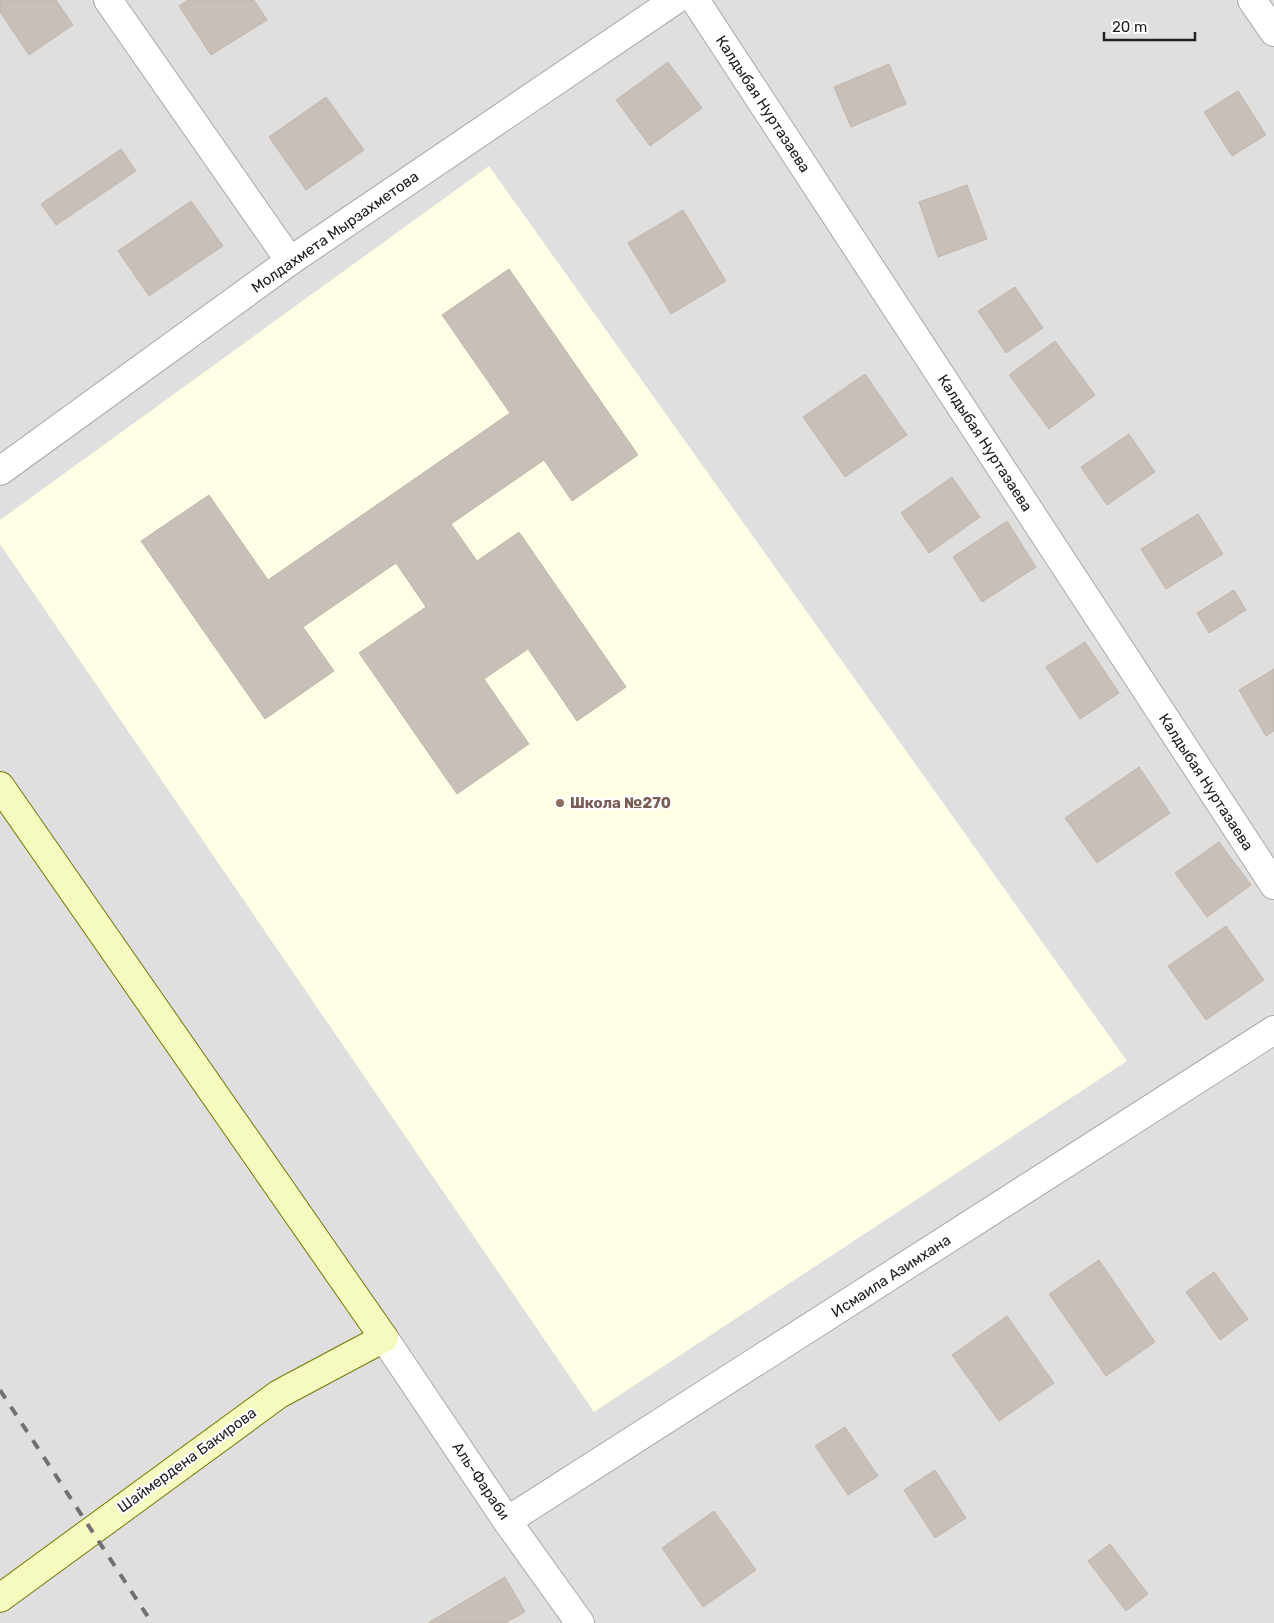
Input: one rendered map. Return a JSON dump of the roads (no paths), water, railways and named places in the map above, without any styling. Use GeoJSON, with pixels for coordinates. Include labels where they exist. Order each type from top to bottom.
{"type":"FeatureCollection","features":[{"type":"Feature","properties":{"kind":"street"},"geometry":{"type":"LineString","coordinates":[[108,0],[290,261]]}},
{"type":"Feature","properties":{"kind":"street","name":"Молдахмета Мырзахметова"},"geometry":{"type":"LineString","coordinates":[[0,471],[290,261],[675,0]]}},
{"type":"Feature","properties":{"kind":"street","name":"Калдыбая Нуртазаева"},"geometry":{"type":"LineString","coordinates":[[695,0],[1274,885]]}},
{"type":"Feature","properties":{"kind":"street"},"geometry":{"type":"LineString","coordinates":[[1252,0],[1274,32]]}},
{"type":"Feature","properties":{"kind":"street"},"geometry":{"type":"LineString","coordinates":[[0,786],[384,1338]]}},
{"type":"Feature","properties":{"kind":"street","name":"Исмаила Азимхана"},"geometry":{"type":"LineString","coordinates":[[507,1521],[1274,1030]]}},
{"type":"Feature","properties":{"kind":"street","name":"Аль-Фараби"},"geometry":{"type":"LineString","coordinates":[[384,1338],[507,1521],[580,1623]]}},
{"type":"Feature","properties":{"kind":"street","name":"Шаймердена Бакирова"},"geometry":{"type":"LineString","coordinates":[[0,1598],[279,1394],[384,1338]]}},
{"type":"Feature","properties":{"kind":"railway"},"geometry":{"type":"LineString","coordinates":[[0,1390],[152,1623]]}},
{"type":"Feature","properties":{"kind":"place","name":"Школа №270"},"geometry":{"type":"Point","coordinates":[560,803]}}]}
